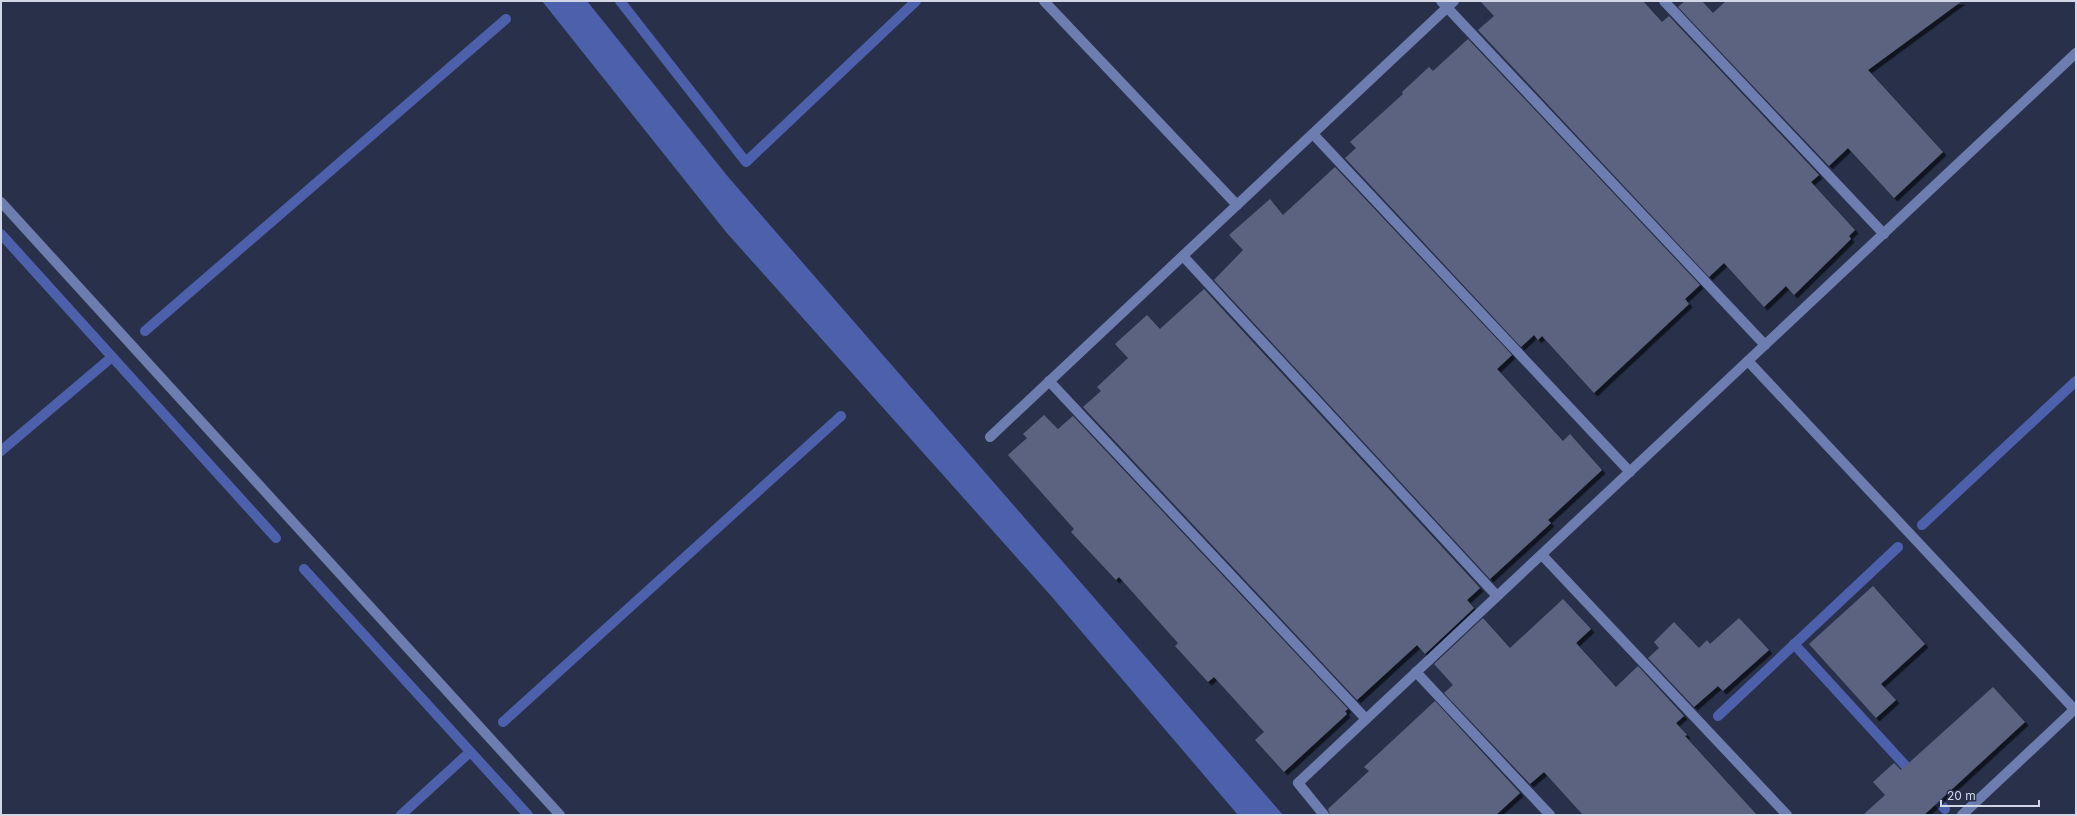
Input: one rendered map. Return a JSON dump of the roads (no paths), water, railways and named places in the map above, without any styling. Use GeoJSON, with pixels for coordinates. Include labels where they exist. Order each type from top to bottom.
{"type":"FeatureCollection","features":[{"type":"Feature","properties":{"kind":"street"},"geometry":{"type":"LineString","coordinates":[[1044,1],[1237,205]]}},
{"type":"Feature","properties":{"kind":"street"},"geometry":{"type":"LineString","coordinates":[[1664,1],[1884,234]]}},
{"type":"Feature","properties":{"kind":"street"},"geometry":{"type":"LineString","coordinates":[[990,437],[1313,134],[1448,3],[1764,345]]}},
{"type":"Feature","properties":{"kind":"street"},"geometry":{"type":"LineString","coordinates":[[1324,815],[1298,783],[2076,53]]}},
{"type":"Feature","properties":{"kind":"street"},"geometry":{"type":"LineString","coordinates":[[1313,134],[1630,472]]}},
{"type":"Feature","properties":{"kind":"street"},"geometry":{"type":"LineString","coordinates":[[1,202],[560,815]]}},
{"type":"Feature","properties":{"kind":"street"},"geometry":{"type":"LineString","coordinates":[[1183,256],[1497,596]]}},
{"type":"Feature","properties":{"kind":"street"},"geometry":{"type":"LineString","coordinates":[[1748,361],[2076,709],[1962,815]]}},
{"type":"Feature","properties":{"kind":"street"},"geometry":{"type":"LineString","coordinates":[[1049,381],[1366,719]]}},
{"type":"Feature","properties":{"kind":"street"},"geometry":{"type":"LineString","coordinates":[[1542,555],[1787,815]]}},
{"type":"Feature","properties":{"kind":"street"},"geometry":{"type":"LineString","coordinates":[[1416,672],[1550,815]]}},
{"type":"Feature","properties":{"kind":"water"},"geometry":{"type":"Polygon","coordinates":[[[542,1],[587,1],[729,178],[1283,815],[1238,815],[1052,597],[726,232],[542,1]]]}},
{"type":"Feature","properties":{"kind":"waterway"},"geometry":{"type":"LineString","coordinates":[[620,1],[746,162],[916,1]]}},
{"type":"Feature","properties":{"kind":"waterway"},"geometry":{"type":"LineString","coordinates":[[145,331],[506,19]]}},
{"type":"Feature","properties":{"kind":"waterway"},"geometry":{"type":"LineString","coordinates":[[1,234],[276,538]]}},
{"type":"Feature","properties":{"kind":"waterway"},"geometry":{"type":"LineString","coordinates":[[1,451],[112,357]]}},
{"type":"Feature","properties":{"kind":"waterway"},"geometry":{"type":"LineString","coordinates":[[1922,525],[2076,381]]}},
{"type":"Feature","properties":{"kind":"waterway"},"geometry":{"type":"LineString","coordinates":[[503,722],[841,416]]}},
{"type":"Feature","properties":{"kind":"waterway"},"geometry":{"type":"LineString","coordinates":[[1718,716],[1898,547]]}},
{"type":"Feature","properties":{"kind":"waterway"},"geometry":{"type":"LineString","coordinates":[[304,569],[528,815]]}},
{"type":"Feature","properties":{"kind":"waterway"},"geometry":{"type":"LineString","coordinates":[[1794,644],[1914,775]]}},
{"type":"Feature","properties":{"kind":"waterway"},"geometry":{"type":"LineString","coordinates":[[401,815],[470,752]]}},
{"type":"Feature","properties":{"kind":"waterway"},"geometry":{"type":"LineString","coordinates":[[1930,792],[1945,809]]}}]}
